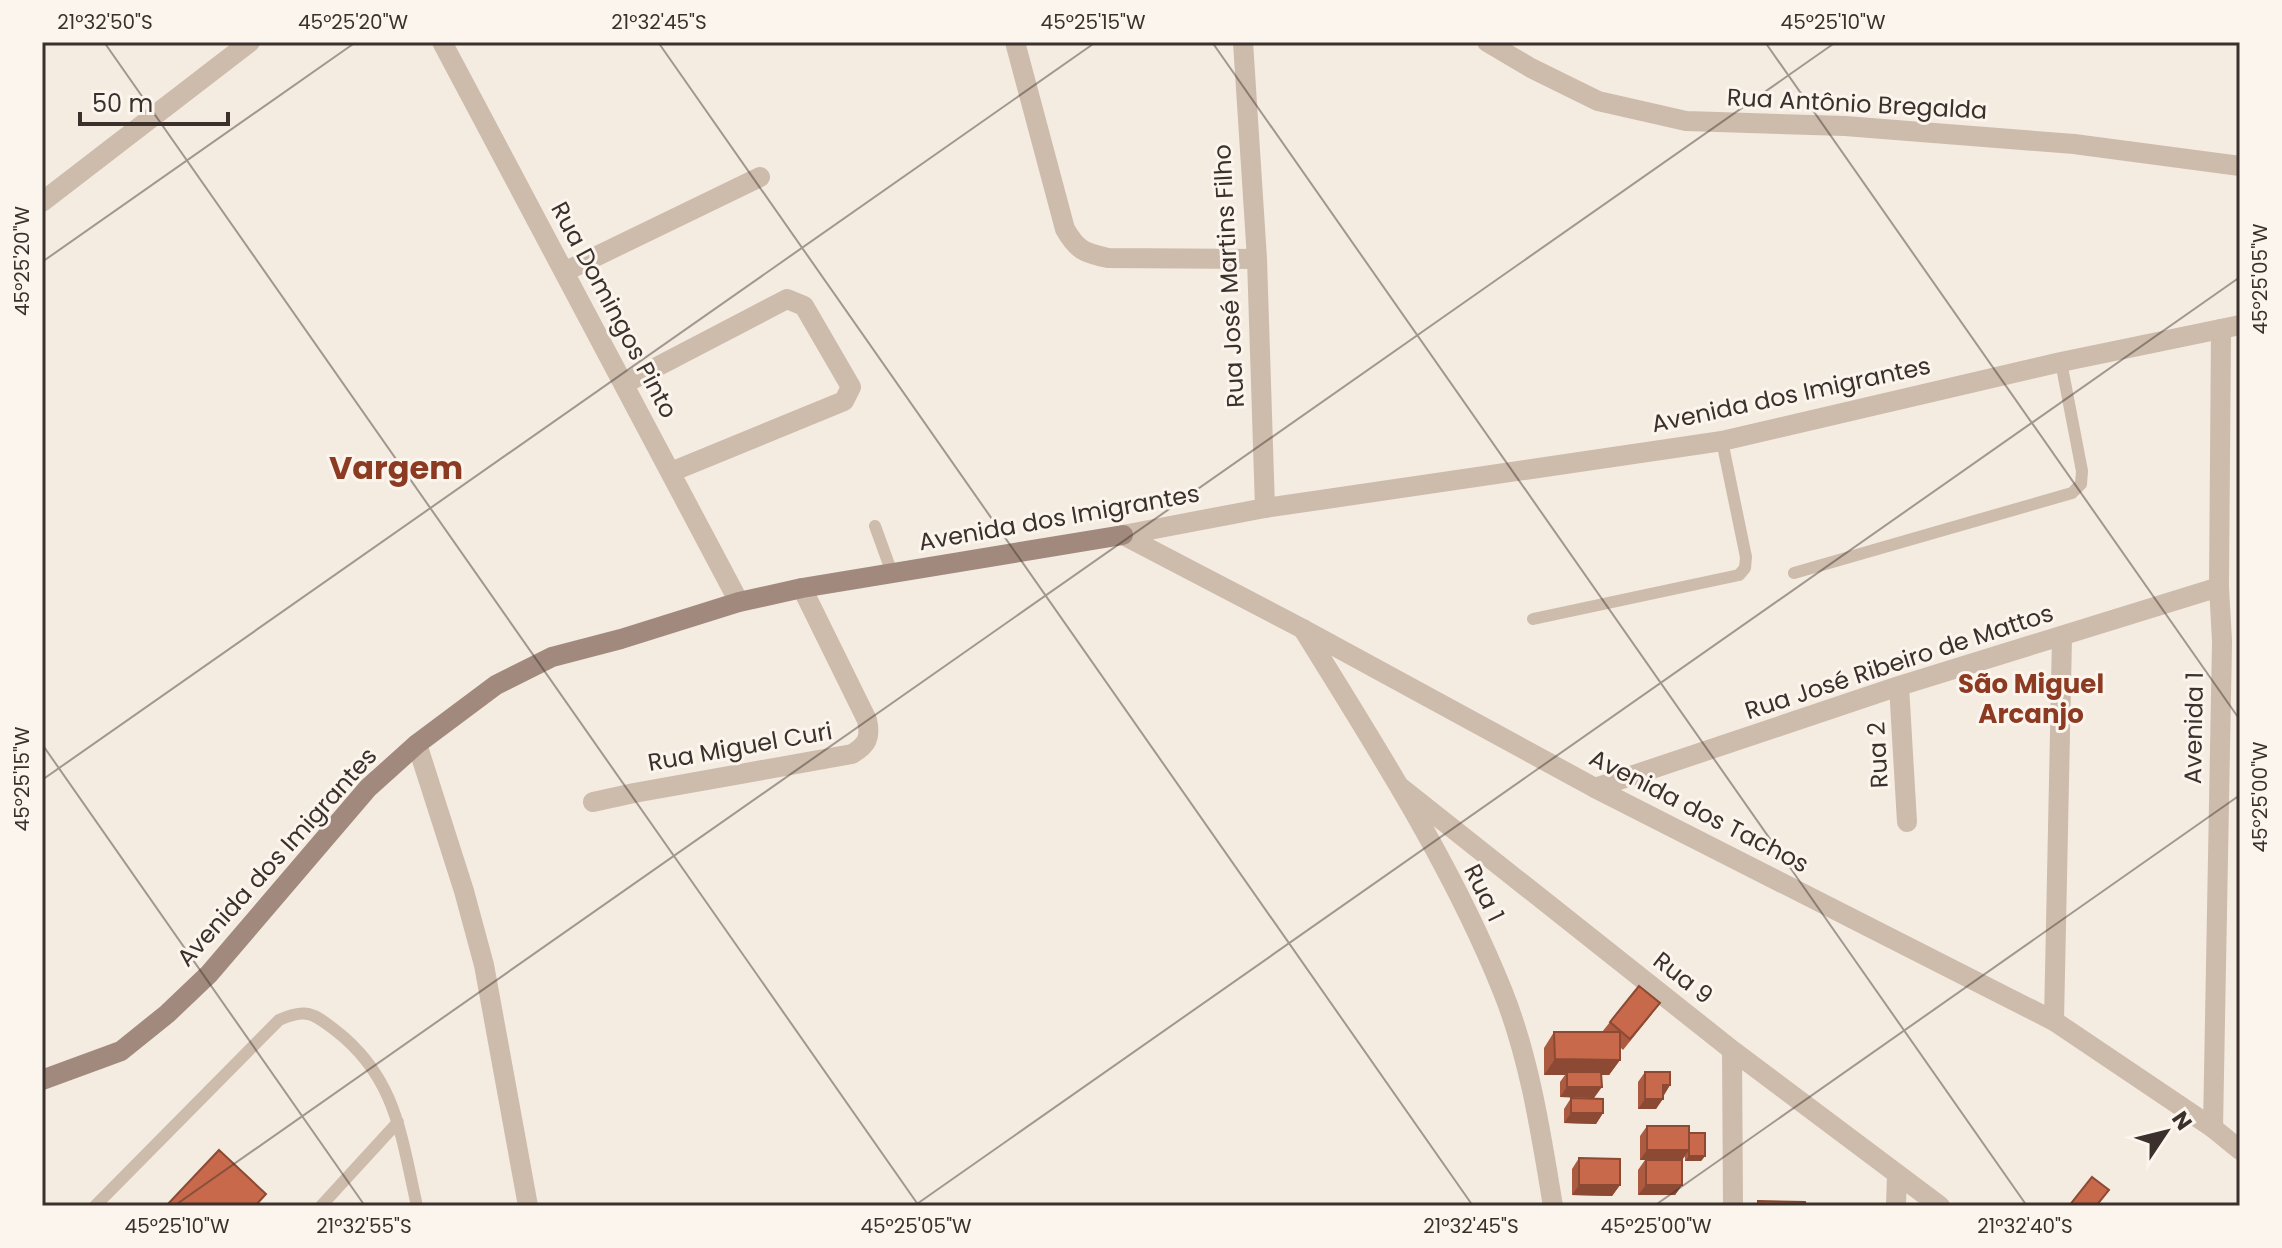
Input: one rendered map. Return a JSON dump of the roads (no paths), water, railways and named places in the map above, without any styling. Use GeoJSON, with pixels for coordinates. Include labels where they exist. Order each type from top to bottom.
{"type":"FeatureCollection","features":[{"type":"Feature","properties":{"kind":"main road","name":"Avenida dos Imigrantes"},"geometry":{"type":"LineString","coordinates":[[42,1080],[121,1051],[167,1014],[209,974],[368,788],[417,744],[496,685],[552,657],[739,602],[802,588],[1123,535]]}},
{"type":"Feature","properties":{"kind":"street"},"geometry":{"type":"LineString","coordinates":[[42,202],[250,42]]}},
{"type":"Feature","properties":{"kind":"street","name":"Rua Domingos Pinto"},"geometry":{"type":"LineString","coordinates":[[442,42],[739,602]]}},
{"type":"Feature","properties":{"kind":"street"},"geometry":{"type":"LineString","coordinates":[[1015,42],[1065,229],[1075,246],[1089,254],[1108,258],[1257,259]]}},
{"type":"Feature","properties":{"kind":"street","name":"Rua José Martins Filho"},"geometry":{"type":"LineString","coordinates":[[1243,42],[1257,259],[1265,508]]}},
{"type":"Feature","properties":{"kind":"street","name":"Rua Antônio Bregalda"},"geometry":{"type":"LineString","coordinates":[[1487,42],[1598,101],[1686,121],[1845,126],[2074,144],[2240,166]]}},
{"type":"Feature","properties":{"kind":"street"},"geometry":{"type":"LineString","coordinates":[[564,272],[760,177]]}},
{"type":"Feature","properties":{"kind":"street"},"geometry":{"type":"LineString","coordinates":[[624,384],[787,299],[804,306],[851,387],[844,401],[671,472]]}},
{"type":"Feature","properties":{"kind":"street","name":"Avenida dos Imigrantes"},"geometry":{"type":"LineString","coordinates":[[1123,535],[1265,508],[1722,441],[2061,362],[2230,327]]}},
{"type":"Feature","properties":{"kind":"street","name":"Avenida 1"},"geometry":{"type":"LineString","coordinates":[[2213,1128],[2231,640],[2219,587],[2230,327]]}},
{"type":"Feature","properties":{"kind":"street","name":"Avenida dos Tachos"},"geometry":{"type":"LineString","coordinates":[[1123,535],[1595,788],[2054,1021],[2213,1128],[2240,1150]]}},
{"type":"Feature","properties":{"kind":"street","name":"Rua José Ribeiro de Mattos"},"geometry":{"type":"LineString","coordinates":[[1595,788],[1899,686],[2219,587]]}},
{"type":"Feature","properties":{"kind":"street","name":"Rua Miguel Curi"},"geometry":{"type":"LineString","coordinates":[[593,802],[852,754],[865,746],[870,733],[867,720],[802,588]]}},
{"type":"Feature","properties":{"kind":"street","name":"Rua 1"},"geometry":{"type":"LineString","coordinates":[[1303,629],[1399,786],[1461,902],[1503,993],[1530,1079],[1553,1206]]}},
{"type":"Feature","properties":{"kind":"street"},"geometry":{"type":"LineString","coordinates":[[2054,1021],[2062,637]]}},
{"type":"Feature","properties":{"kind":"street","name":"Rua 2"},"geometry":{"type":"LineString","coordinates":[[1899,686],[1904,726],[1907,822]]}},
{"type":"Feature","properties":{"kind":"street"},"geometry":{"type":"LineString","coordinates":[[417,744],[484,965],[528,1206]]}},
{"type":"Feature","properties":{"kind":"street","name":"Rua 9"},"geometry":{"type":"LineString","coordinates":[[1399,786],[1732,1050],[1940,1206]]}},
{"type":"Feature","properties":{"kind":"street"},"geometry":{"type":"LineString","coordinates":[[1732,1050],[1733,1206]]}},
{"type":"Feature","properties":{"kind":"street"},"geometry":{"type":"LineString","coordinates":[[1896,1206],[1897,1175]]}},
{"type":"Feature","properties":{"kind":"lane"},"geometry":{"type":"LineString","coordinates":[[1794,573],[2072,493],[2081,484],[2082,471],[2061,362]]}},
{"type":"Feature","properties":{"kind":"lane"},"geometry":{"type":"LineString","coordinates":[[1533,619],[1739,575],[1745,568],[1746,557],[1722,441]]}},
{"type":"Feature","properties":{"kind":"lane"},"geometry":{"type":"LineString","coordinates":[[875,526],[892,573]]}},
{"type":"Feature","properties":{"kind":"lane"},"geometry":{"type":"LineString","coordinates":[[95,1206],[279,1020],[297,1012],[315,1015],[356,1047],[378,1074],[398,1122],[417,1206]]}},
{"type":"Feature","properties":{"kind":"lane"},"geometry":{"type":"LineString","coordinates":[[321,1206],[398,1122]]}},
{"type":"Feature","properties":{"kind":"district","name":"Vargem"},"geometry":{"type":"Point","coordinates":[396,468]}},
{"type":"Feature","properties":{"kind":"district","name":"São Miguel Arcanjo"},"geometry":{"type":"Point","coordinates":[2031,699]}}]}
